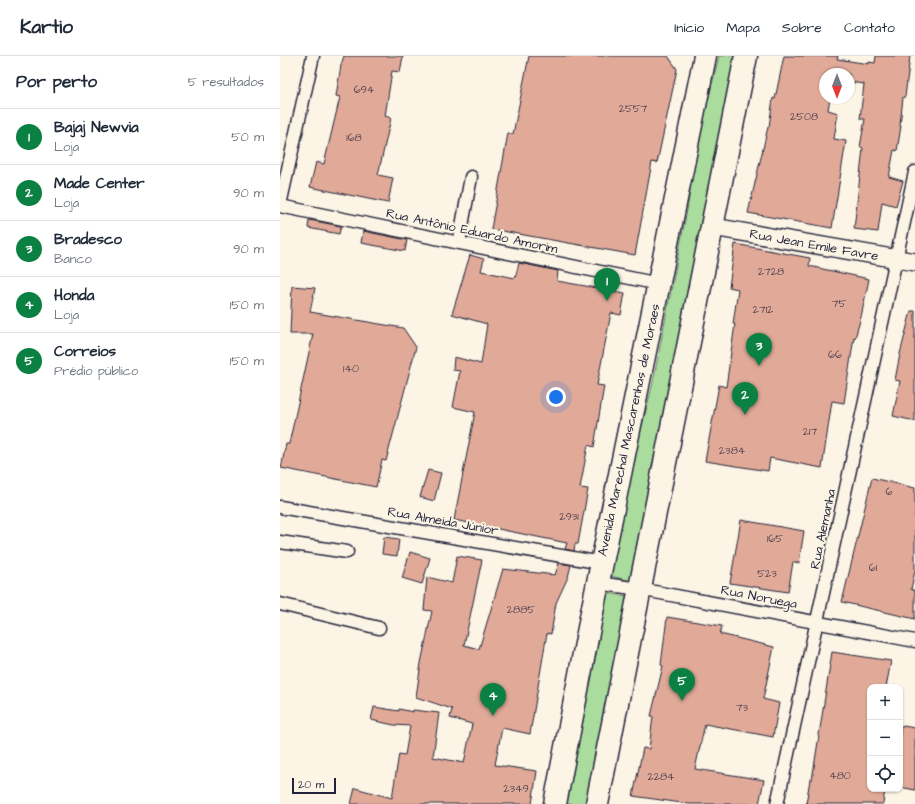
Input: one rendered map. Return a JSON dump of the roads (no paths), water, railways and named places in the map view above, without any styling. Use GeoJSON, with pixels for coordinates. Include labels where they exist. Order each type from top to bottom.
{"type":"FeatureCollection","features":[{"type":"Feature","properties":{"kind":"highway","name":"Avenida Marechal Mascarenhas de Moraes"},"geometry":{"type":"LineString","coordinates":[[554,804],[705,56]]}},
{"type":"Feature","properties":{"kind":"highway"},"geometry":{"type":"LineString","coordinates":[[597,804],[746,56]]}},
{"type":"Feature","properties":{"kind":"street"},"geometry":{"type":"LineString","coordinates":[[280,206],[313,56]]}},
{"type":"Feature","properties":{"kind":"street","name":"Rua Alemanha"},"geometry":{"type":"LineString","coordinates":[[777,804],[915,172]]}},
{"type":"Feature","properties":{"kind":"street"},"geometry":{"type":"LineString","coordinates":[[459,242],[471,177]]}},
{"type":"Feature","properties":{"kind":"street","name":"Rua Antônio Eduardo Amorim"},"geometry":{"type":"LineString","coordinates":[[280,206],[659,284]]}},
{"type":"Feature","properties":{"kind":"street","name":"Rua Jean Emile Favre"},"geometry":{"type":"LineString","coordinates":[[713,227],[915,262]]}},
{"type":"Feature","properties":{"kind":"street","name":"Rua Almeida Júnior"},"geometry":{"type":"LineString","coordinates":[[280,507],[600,573]]}},
{"type":"Feature","properties":{"kind":"street"},"geometry":{"type":"LineString","coordinates":[[281,546],[347,552]]}},
{"type":"Feature","properties":{"kind":"street","name":"Rua Noruega"},"geometry":{"type":"LineString","coordinates":[[600,573],[639,589],[915,641]]}},
{"type":"Feature","properties":{"kind":"street"},"geometry":{"type":"LineString","coordinates":[[280,604],[378,628]]}},
{"type":"Feature","properties":{"kind":"place","name":"Bajaj Newvia"},"geometry":{"type":"Point","coordinates":[607,301]}},
{"type":"Feature","properties":{"kind":"place","name":"Bradesco"},"geometry":{"type":"Point","coordinates":[759,366]}},
{"type":"Feature","properties":{"kind":"place","name":"Made Center"},"geometry":{"type":"Point","coordinates":[745,415]}},
{"type":"Feature","properties":{"kind":"place","name":"Correios"},"geometry":{"type":"Point","coordinates":[682,701]}},
{"type":"Feature","properties":{"kind":"place","name":"Honda"},"geometry":{"type":"Point","coordinates":[493,716]}}]}
